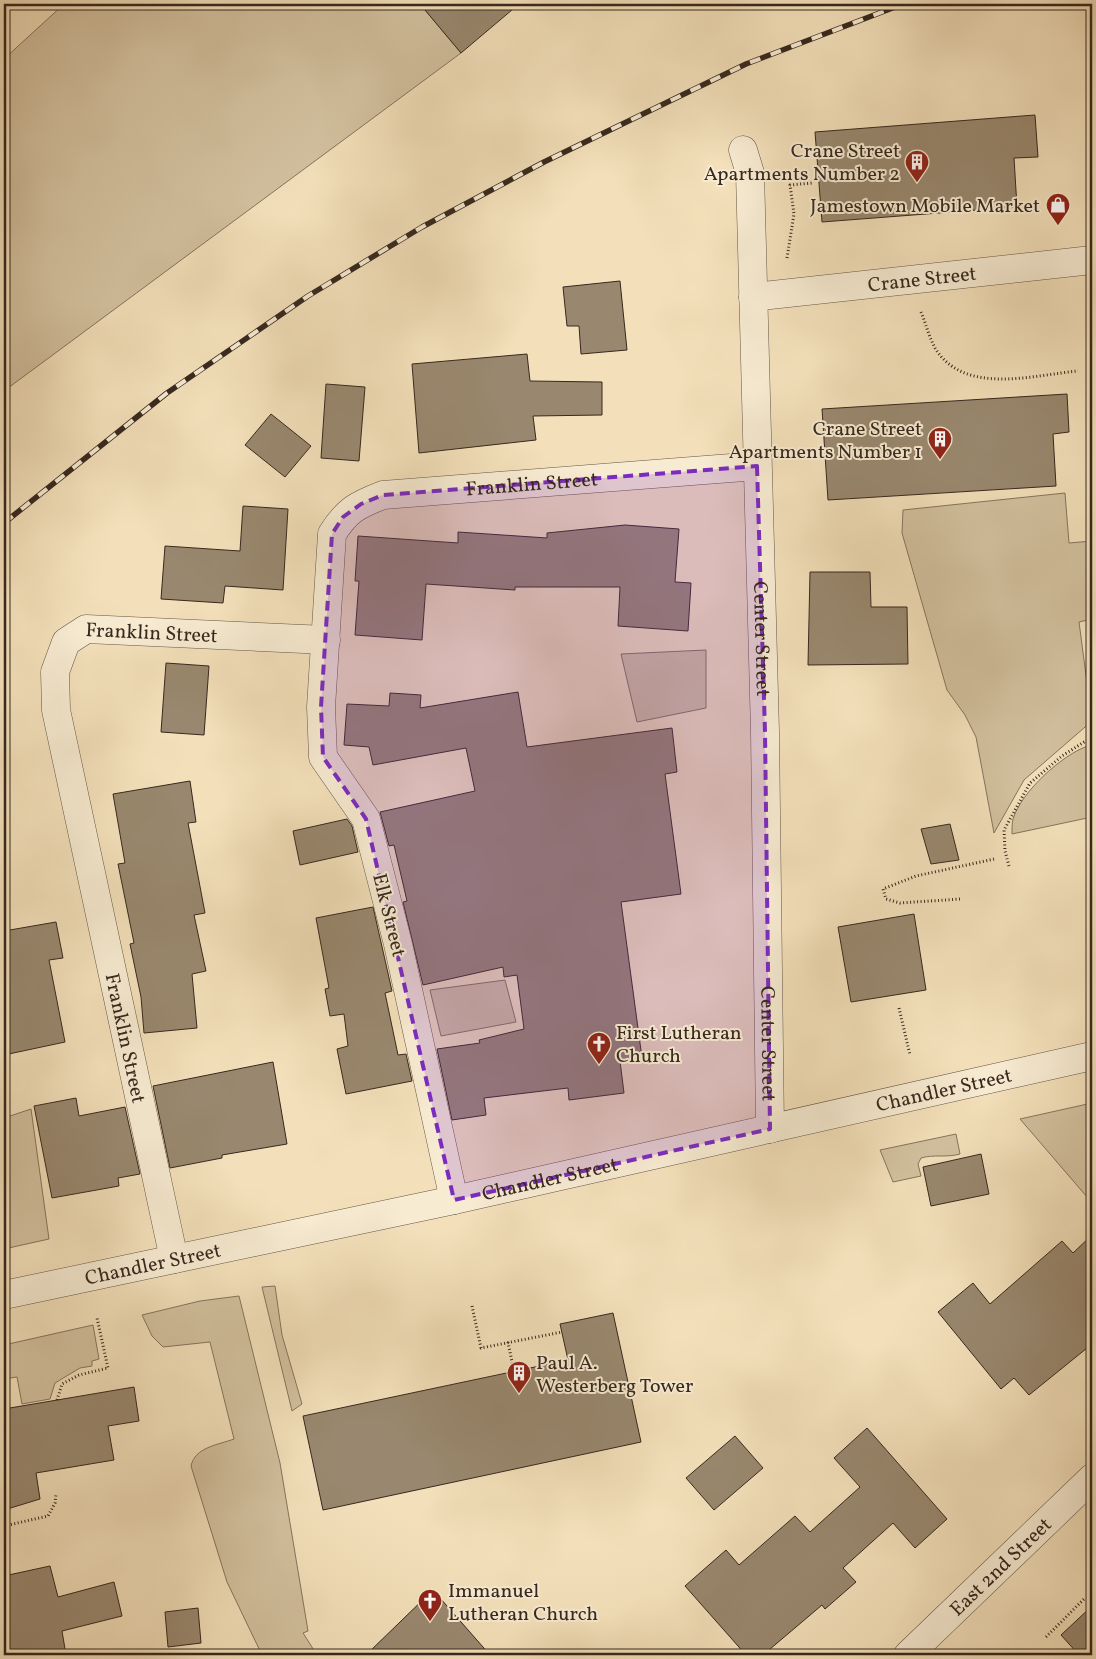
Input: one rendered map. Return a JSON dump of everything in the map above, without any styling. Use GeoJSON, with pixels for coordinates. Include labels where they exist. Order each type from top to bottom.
{"type":"FeatureCollection","features":[{"type":"Feature","properties":{"kind":"street","name":"Center Street"},"geometry":{"type":"LineString","coordinates":[[743,150],[750,172],[765,732],[770,1129]]}},
{"type":"Feature","properties":{"kind":"street","name":"Crane Street"},"geometry":{"type":"LineString","coordinates":[[753,297],[1092,260]]}},
{"type":"Feature","properties":{"kind":"street","name":"Franklin Street"},"geometry":{"type":"LineString","coordinates":[[174,1259],[56,710],[55,672],[66,642],[86,629],[326,640],[332,534],[343,517],[361,504],[384,495],[757,466]]}},
{"type":"Feature","properties":{"kind":"street","name":"Elk Street"},"geometry":{"type":"LineString","coordinates":[[326,640],[321,707],[323,758],[366,819],[400,954],[454,1200]]}},
{"type":"Feature","properties":{"kind":"street","name":"Chandler Street"},"geometry":{"type":"LineString","coordinates":[[4,1295],[454,1200],[1092,1056]]}},
{"type":"Feature","properties":{"kind":"street","name":"East 2nd Street"},"geometry":{"type":"LineString","coordinates":[[908,1655],[923,1646],[1092,1478]]}},
{"type":"Feature","properties":{"kind":"path"},"geometry":{"type":"LineString","coordinates":[[787,258],[794,214],[790,185],[813,183]]}},
{"type":"Feature","properties":{"kind":"path"},"geometry":{"type":"LineString","coordinates":[[921,312],[936,348],[946,361],[960,371],[984,379],[1078,371]]}},
{"type":"Feature","properties":{"kind":"path"},"geometry":{"type":"LineString","coordinates":[[1009,866],[1005,851],[1004,830],[1030,783],[1062,756],[1092,737]]}},
{"type":"Feature","properties":{"kind":"path"},"geometry":{"type":"LineString","coordinates":[[960,899],[900,903],[886,899],[883,889],[916,876],[994,859]]}},
{"type":"Feature","properties":{"kind":"path"},"geometry":{"type":"LineString","coordinates":[[899,1008],[910,1055]]}},
{"type":"Feature","properties":{"kind":"path"},"geometry":{"type":"LineString","coordinates":[[472,1306],[481,1348],[562,1332]]}},
{"type":"Feature","properties":{"kind":"path"},"geometry":{"type":"LineString","coordinates":[[57,1400],[62,1384],[79,1374],[108,1368],[97,1318]]}},
{"type":"Feature","properties":{"kind":"path"},"geometry":{"type":"LineString","coordinates":[[508,1342],[514,1372]]}},
{"type":"Feature","properties":{"kind":"path"},"geometry":{"type":"LineString","coordinates":[[4,1526],[48,1516],[55,1503],[56,1495]]}},
{"type":"Feature","properties":{"kind":"path"},"geometry":{"type":"LineString","coordinates":[[1046,1637],[1085,1598]]}},
{"type":"Feature","properties":{"kind":"path"},"geometry":{"type":"LineString","coordinates":[[338,1652],[341,1655]]}},
{"type":"Feature","properties":{"kind":"highlighted area"},"geometry":{"type":"Polygon","coordinates":[[[757,466],[765,732],[770,1129],[454,1200],[366,819],[323,757],[321,707],[332,534],[343,517],[361,504],[383,495],[757,466]]]}},
{"type":"Feature","properties":{"kind":"shaded area"},"geometry":{"type":"Polygon","coordinates":[[[64,4],[420,4],[461,53],[4,391],[4,59],[64,4]]]}},
{"type":"Feature","properties":{"kind":"shaded area"},"geometry":{"type":"Polygon","coordinates":[[[1065,493],[1069,543],[1092,541],[1092,619],[1079,622],[1092,721],[1024,780],[994,833],[976,737],[965,715],[947,690],[902,533],[903,510],[1065,493]]]}},
{"type":"Feature","properties":{"kind":"shaded area"},"geometry":{"type":"Polygon","coordinates":[[[706,650],[706,708],[637,722],[621,654],[706,650]]]}},
{"type":"Feature","properties":{"kind":"shaded area"},"geometry":{"type":"Polygon","coordinates":[[[1092,746],[1092,817],[1012,834],[1012,824],[1017,808],[1034,786],[1055,765],[1078,750],[1092,746]]]}},
{"type":"Feature","properties":{"kind":"shaded area"},"geometry":{"type":"Polygon","coordinates":[[[505,980],[516,1022],[441,1036],[430,990],[505,980]]]}},
{"type":"Feature","properties":{"kind":"shaded area"},"geometry":{"type":"Polygon","coordinates":[[[1092,1103],[1092,1195],[1087,1197],[1020,1119],[1092,1103]]]}},
{"type":"Feature","properties":{"kind":"shaded area"},"geometry":{"type":"Polygon","coordinates":[[[31,1109],[49,1239],[4,1249],[4,1118],[31,1109]]]}},
{"type":"Feature","properties":{"kind":"shaded area"},"geometry":{"type":"Polygon","coordinates":[[[956,1134],[960,1154],[921,1158],[918,1164],[921,1176],[893,1182],[880,1150],[956,1134]]]}},
{"type":"Feature","properties":{"kind":"shaded area"},"geometry":{"type":"Polygon","coordinates":[[[275,1286],[282,1335],[302,1404],[292,1411],[262,1287],[275,1286]]]}},
{"type":"Feature","properties":{"kind":"shaded area"},"geometry":{"type":"Polygon","coordinates":[[[239,1296],[280,1463],[308,1631],[303,1633],[317,1655],[262,1655],[227,1582],[191,1466],[193,1460],[202,1451],[234,1439],[210,1342],[163,1347],[152,1336],[142,1315],[200,1301],[239,1296]]]}},
{"type":"Feature","properties":{"kind":"shaded area"},"geometry":{"type":"Polygon","coordinates":[[[93,1325],[99,1359],[92,1361],[92,1366],[80,1368],[55,1383],[50,1399],[22,1404],[17,1377],[4,1379],[4,1345],[93,1325]]]}},
{"type":"Feature","properties":{"kind":"building"},"geometry":{"type":"Polygon","coordinates":[[[420,4],[519,4],[461,53],[420,4]]]}},
{"type":"Feature","properties":{"kind":"building","name":"Crane Street Apartments Number 2"},"geometry":{"type":"Polygon","coordinates":[[[1035,115],[1038,157],[1014,158],[1017,207],[822,222],[815,132],[1035,115]]]}},
{"type":"Feature","properties":{"kind":"building"},"geometry":{"type":"Polygon","coordinates":[[[620,281],[627,350],[581,354],[579,326],[567,326],[563,287],[620,281]]]}},
{"type":"Feature","properties":{"kind":"building"},"geometry":{"type":"Polygon","coordinates":[[[527,354],[530,381],[602,382],[602,415],[533,416],[536,440],[419,453],[412,364],[527,354]]]}},
{"type":"Feature","properties":{"kind":"building"},"geometry":{"type":"Polygon","coordinates":[[[326,384],[365,387],[359,461],[321,458],[326,384]]]}},
{"type":"Feature","properties":{"kind":"building","name":"Crane Street Apartments Number 1"},"geometry":{"type":"Polygon","coordinates":[[[1067,394],[1069,432],[1053,434],[1056,486],[828,500],[822,409],[1067,394]]]}},
{"type":"Feature","properties":{"kind":"building"},"geometry":{"type":"Polygon","coordinates":[[[271,414],[311,446],[285,477],[245,445],[271,414]]]}},
{"type":"Feature","properties":{"kind":"building"},"geometry":{"type":"Polygon","coordinates":[[[243,506],[288,509],[283,590],[225,586],[223,603],[161,599],[165,546],[240,551],[243,506]]]}},
{"type":"Feature","properties":{"kind":"building"},"geometry":{"type":"Polygon","coordinates":[[[625,525],[679,529],[675,582],[691,583],[688,631],[618,626],[620,587],[515,587],[515,590],[426,584],[422,640],[355,635],[359,581],[355,581],[358,536],[458,543],[458,532],[547,538],[547,533],[625,525]]]}},
{"type":"Feature","properties":{"kind":"building"},"geometry":{"type":"Polygon","coordinates":[[[810,572],[870,572],[871,607],[907,607],[908,664],[808,665],[810,572]]]}},
{"type":"Feature","properties":{"kind":"building"},"geometry":{"type":"Polygon","coordinates":[[[166,663],[209,666],[204,735],[161,732],[166,663]]]}},
{"type":"Feature","properties":{"kind":"building"},"geometry":{"type":"Polygon","coordinates":[[[518,692],[527,747],[672,728],[677,772],[665,774],[681,894],[621,902],[642,1058],[620,1061],[624,1093],[569,1100],[568,1088],[484,1098],[486,1115],[452,1120],[437,1049],[480,1043],[479,1040],[524,1029],[517,975],[504,977],[503,967],[423,985],[403,902],[407,901],[394,845],[389,846],[380,812],[475,791],[466,748],[373,765],[369,747],[344,745],[347,704],[389,706],[390,693],[421,695],[420,708],[518,692]]]}},
{"type":"Feature","properties":{"kind":"building"},"geometry":{"type":"Polygon","coordinates":[[[190,781],[196,822],[188,823],[205,913],[194,915],[206,971],[192,974],[197,1028],[144,1033],[141,997],[130,944],[134,943],[118,864],[125,863],[113,794],[190,781]]]}},
{"type":"Feature","properties":{"kind":"building"},"geometry":{"type":"Polygon","coordinates":[[[347,819],[352,826],[358,852],[300,865],[293,831],[347,819]]]}},
{"type":"Feature","properties":{"kind":"building"},"geometry":{"type":"Polygon","coordinates":[[[950,824],[959,860],[931,864],[921,829],[950,824]]]}},
{"type":"Feature","properties":{"kind":"building"},"geometry":{"type":"Polygon","coordinates":[[[373,907],[392,991],[385,993],[398,1055],[406,1054],[412,1081],[346,1094],[337,1049],[348,1046],[344,1014],[330,1016],[325,989],[329,988],[316,918],[373,907]]]}},
{"type":"Feature","properties":{"kind":"building"},"geometry":{"type":"Polygon","coordinates":[[[914,914],[926,990],[851,1002],[838,927],[914,914]]]}},
{"type":"Feature","properties":{"kind":"building"},"geometry":{"type":"Polygon","coordinates":[[[56,922],[63,958],[49,960],[65,1042],[4,1055],[4,931],[56,922]]]}},
{"type":"Feature","properties":{"kind":"building"},"geometry":{"type":"Polygon","coordinates":[[[273,1062],[287,1144],[222,1155],[222,1158],[170,1168],[153,1086],[273,1062]]]}},
{"type":"Feature","properties":{"kind":"building"},"geometry":{"type":"Polygon","coordinates":[[[76,1098],[79,1116],[125,1107],[140,1174],[118,1178],[119,1186],[52,1198],[34,1106],[76,1098]]]}},
{"type":"Feature","properties":{"kind":"building"},"geometry":{"type":"Polygon","coordinates":[[[981,1154],[989,1194],[931,1206],[923,1167],[981,1154]]]}},
{"type":"Feature","properties":{"kind":"building"},"geometry":{"type":"Polygon","coordinates":[[[1092,1235],[1092,1344],[1029,1395],[1014,1378],[1001,1389],[938,1312],[973,1283],[990,1304],[1062,1241],[1073,1253],[1092,1235]]]}},
{"type":"Feature","properties":{"kind":"building","name":"Paul A. Westerberg Tower"},"geometry":{"type":"Polygon","coordinates":[[[613,1313],[641,1442],[323,1510],[303,1416],[568,1360],[560,1324],[613,1313]]]}},
{"type":"Feature","properties":{"kind":"building"},"geometry":{"type":"Polygon","coordinates":[[[134,1387],[139,1421],[108,1426],[114,1460],[36,1473],[40,1499],[4,1510],[4,1409],[134,1387]]]}},
{"type":"Feature","properties":{"kind":"building"},"geometry":{"type":"Polygon","coordinates":[[[867,1428],[947,1519],[915,1548],[893,1523],[843,1568],[856,1582],[825,1609],[822,1605],[763,1655],[746,1655],[685,1586],[726,1550],[739,1565],[795,1516],[810,1532],[860,1487],[834,1458],[867,1428]]]}},
{"type":"Feature","properties":{"kind":"building"},"geometry":{"type":"Polygon","coordinates":[[[735,1436],[763,1468],[714,1510],[686,1478],[735,1436]]]}},
{"type":"Feature","properties":{"kind":"building"},"geometry":{"type":"Polygon","coordinates":[[[50,1566],[58,1597],[114,1582],[122,1616],[62,1631],[66,1655],[4,1655],[4,1576],[50,1566]]]}},
{"type":"Feature","properties":{"kind":"building","name":"Immanuel Lutheran Church"},"geometry":{"type":"Polygon","coordinates":[[[433,1590],[490,1655],[366,1655],[433,1590]]]}},
{"type":"Feature","properties":{"kind":"building"},"geometry":{"type":"Polygon","coordinates":[[[1092,1606],[1092,1655],[1079,1655],[1061,1635],[1092,1606]]]}},
{"type":"Feature","properties":{"kind":"building"},"geometry":{"type":"Polygon","coordinates":[[[198,1608],[201,1643],[168,1647],[165,1612],[198,1608]]]}},
{"type":"Feature","properties":{"kind":"railway"},"geometry":{"type":"LineString","coordinates":[[4,523],[167,393],[308,296],[422,227],[544,162],[746,64],[903,4]]}},
{"type":"Feature","properties":{"kind":"place","name":"Crane Street Apartments Number 2"},"geometry":{"type":"Point","coordinates":[917,183]}},
{"type":"Feature","properties":{"kind":"place","name":"Jamestown Mobile Market"},"geometry":{"type":"Point","coordinates":[1058,226]}},
{"type":"Feature","properties":{"kind":"place","name":"Crane Street Apartments Number 1"},"geometry":{"type":"Point","coordinates":[940,460]}},
{"type":"Feature","properties":{"kind":"place","name":"First Lutheran Church"},"geometry":{"type":"Point","coordinates":[599,1065]}},
{"type":"Feature","properties":{"kind":"place","name":"Paul A. Westerberg Tower"},"geometry":{"type":"Point","coordinates":[519,1394]}},
{"type":"Feature","properties":{"kind":"place","name":"Immanuel Lutheran Church"},"geometry":{"type":"Point","coordinates":[430,1622]}}]}
